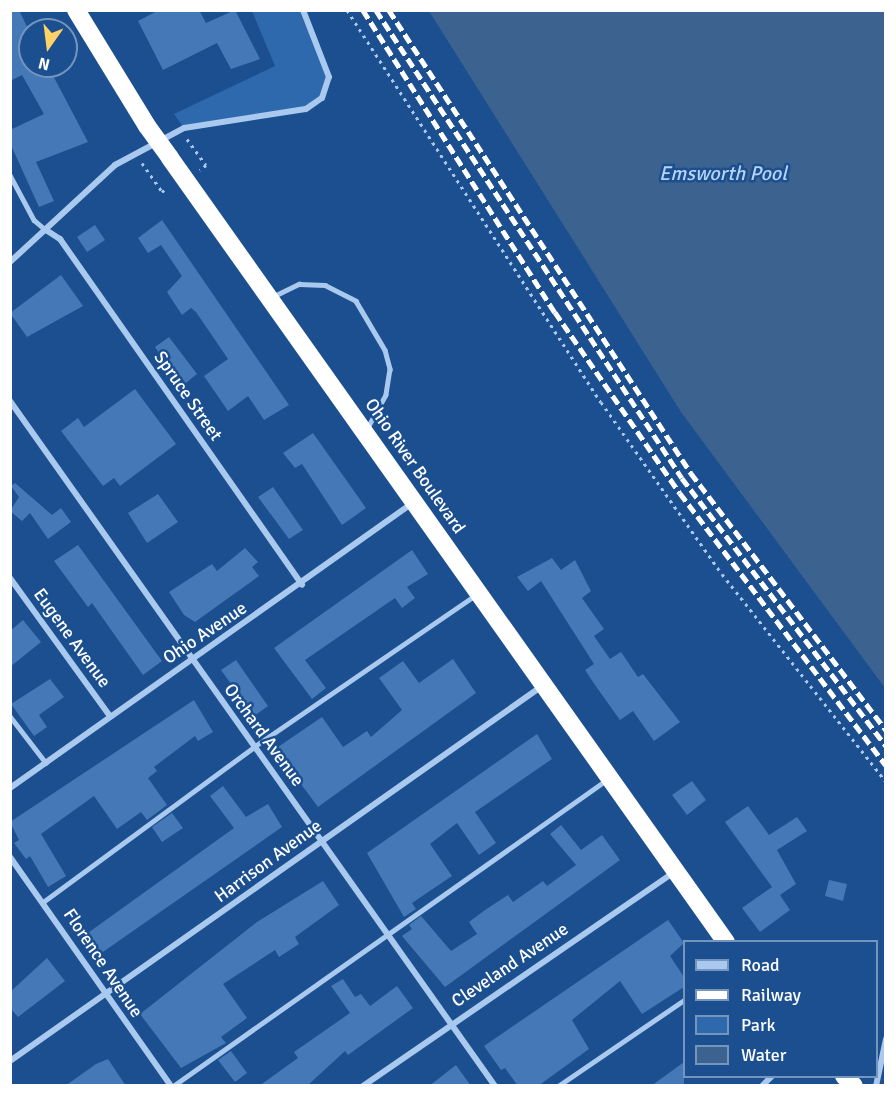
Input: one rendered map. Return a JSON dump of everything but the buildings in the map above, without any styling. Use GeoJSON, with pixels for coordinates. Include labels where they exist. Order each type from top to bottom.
{"type":"FeatureCollection","features":[{"type":"Feature","properties":{"kind":"highway","name":"Ohio River Boulevard"},"geometry":{"type":"LineString","coordinates":[[76,10],[147,126],[725,940]]}},
{"type":"Feature","properties":{"kind":"street"},"geometry":{"type":"LineString","coordinates":[[10,262],[115,165],[184,128],[306,109],[322,98],[329,77],[303,10]]}},
{"type":"Feature","properties":{"kind":"street","name":"Spruce Street"},"geometry":{"type":"LineString","coordinates":[[46,230],[60,239],[302,585]]}},
{"type":"Feature","properties":{"kind":"street","name":"Orchard Avenue"},"geometry":{"type":"LineString","coordinates":[[10,401],[495,1086]]}},
{"type":"Feature","properties":{"kind":"street","name":"Ohio Avenue"},"geometry":{"type":"LineString","coordinates":[[10,788],[110,716],[302,585],[415,501]]}},
{"type":"Feature","properties":{"kind":"street","name":"Eugene Avenue"},"geometry":{"type":"LineString","coordinates":[[10,578],[110,716]]}},
{"type":"Feature","properties":{"kind":"street","name":"Harrison Avenue"},"geometry":{"type":"LineString","coordinates":[[10,1061],[544,684]]}},
{"type":"Feature","properties":{"kind":"street","name":"Florence Avenue"},"geometry":{"type":"LineString","coordinates":[[10,857],[43,902],[105,996],[172,1086]]}},
{"type":"Feature","properties":{"kind":"street","name":"Cleveland Avenue"},"geometry":{"type":"LineString","coordinates":[[363,1086],[450,1024],[676,871]]}},
{"type":"Feature","properties":{"kind":"street"},"geometry":{"type":"LineString","coordinates":[[878,1076],[885,1039]]}},
{"type":"Feature","properties":{"kind":"lane"},"geometry":{"type":"LineString","coordinates":[[10,175],[34,220],[46,230]]}},
{"type":"Feature","properties":{"kind":"lane"},"geometry":{"type":"LineString","coordinates":[[270,298],[299,284],[325,285],[356,301],[385,350],[390,369],[386,396],[365,432]]}},
{"type":"Feature","properties":{"kind":"lane"},"geometry":{"type":"LineString","coordinates":[[43,902],[255,746],[479,592]]}},
{"type":"Feature","properties":{"kind":"lane"},"geometry":{"type":"LineString","coordinates":[[10,716],[46,763]]}},
{"type":"Feature","properties":{"kind":"lane"},"geometry":{"type":"LineString","coordinates":[[172,1086],[610,778]]}},
{"type":"Feature","properties":{"kind":"lane"},"geometry":{"type":"LineString","coordinates":[[558,1086],[683,1001]]}},
{"type":"Feature","properties":{"kind":"path"},"geometry":{"type":"LineString","coordinates":[[347,10],[601,402],[722,574],[885,782]]}},
{"type":"Feature","properties":{"kind":"path"},"geometry":{"type":"LineString","coordinates":[[189,142],[206,165],[200,170]]}},
{"type":"Feature","properties":{"kind":"path"},"geometry":{"type":"LineString","coordinates":[[142,163],[162,192],[166,188]]}},
{"type":"Feature","properties":{"kind":"green space"},"geometry":{"type":"Polygon","coordinates":[[[252,11],[303,11],[329,77],[322,98],[306,109],[184,128],[174,114],[275,66],[252,11]]]}},
{"type":"Feature","properties":{"kind":"water","name":"Emsworth Pool"},"geometry":{"type":"Polygon","coordinates":[[[429,11],[885,11],[885,688],[681,412],[429,11]]]}},
{"type":"Feature","properties":{"kind":"railway"},"geometry":{"type":"LineString","coordinates":[[363,10],[555,312],[680,493],[886,765]]}},
{"type":"Feature","properties":{"kind":"railway"},"geometry":{"type":"LineString","coordinates":[[376,10],[682,478],[886,746]]}},
{"type":"Feature","properties":{"kind":"railway"},"geometry":{"type":"LineString","coordinates":[[389,10],[691,473],[886,730]]}}]}
